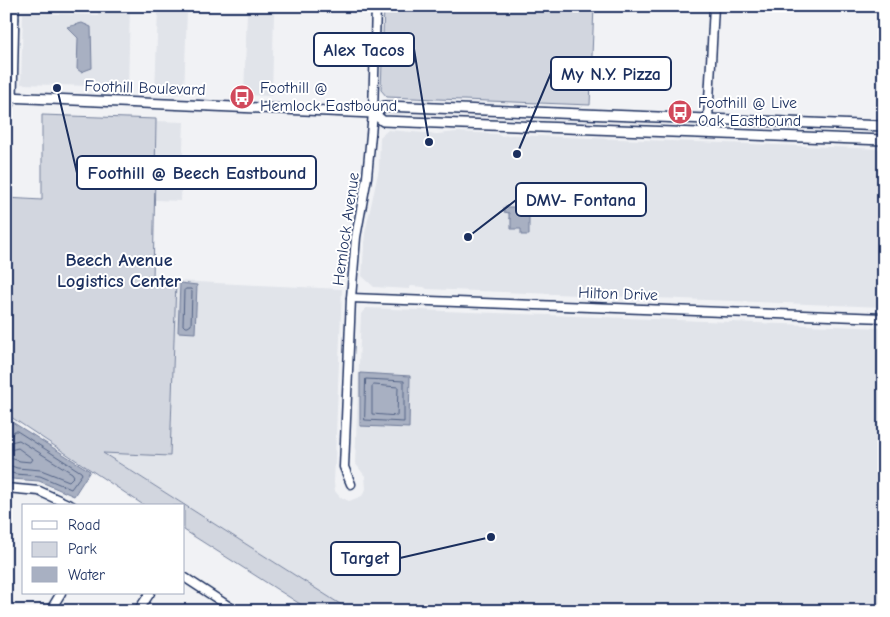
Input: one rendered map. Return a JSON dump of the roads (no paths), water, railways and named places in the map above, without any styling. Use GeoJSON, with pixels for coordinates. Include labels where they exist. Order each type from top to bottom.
{"type":"FeatureCollection","features":[{"type":"Feature","properties":{"kind":"main road"},"geometry":{"type":"LineString","coordinates":[[9,97],[10,18],[14,6]]}},
{"type":"Feature","properties":{"kind":"main road","name":"Foothill Boulevard"},"geometry":{"type":"LineString","coordinates":[[9,97],[373,113],[385,106],[884,126]]}},
{"type":"Feature","properties":{"kind":"main road","name":"Foothill Boulevard"},"geometry":{"type":"LineString","coordinates":[[373,113],[383,121],[884,140]]}},
{"type":"Feature","properties":{"kind":"street","name":"Hemlock Avenue"},"geometry":{"type":"LineString","coordinates":[[351,484],[344,467],[351,298],[356,237],[366,191],[373,113],[376,6]]}},
{"type":"Feature","properties":{"kind":"street"},"geometry":{"type":"LineString","coordinates":[[708,119],[714,6]]}},
{"type":"Feature","properties":{"kind":"street"},"geometry":{"type":"LineString","coordinates":[[6,111],[9,97]]}},
{"type":"Feature","properties":{"kind":"street","name":"Hilton Drive"},"geometry":{"type":"LineString","coordinates":[[351,298],[884,318]]}},
{"type":"Feature","properties":{"kind":"street"},"geometry":{"type":"LineString","coordinates":[[6,488],[39,491],[68,504]]}},
{"type":"Feature","properties":{"kind":"street"},"geometry":{"type":"LineString","coordinates":[[185,578],[224,608],[236,611]]}},
{"type":"Feature","properties":{"kind":"street"},"geometry":{"type":"LineString","coordinates":[[50,611],[60,594]]}},
{"type":"Feature","properties":{"kind":"street"},"geometry":{"type":"LineString","coordinates":[[138,611],[149,594]]}},
{"type":"Feature","properties":{"kind":"water"},"geometry":{"type":"Polygon","coordinates":[[[82,23],[91,27],[92,68],[81,72],[77,69],[78,38],[67,27],[82,23]]]}},
{"type":"Feature","properties":{"kind":"water"},"geometry":{"type":"Polygon","coordinates":[[[504,207],[529,207],[529,235],[521,235],[521,229],[511,229],[511,219],[509,218],[509,213],[504,212],[504,207]]]}},
{"type":"Feature","properties":{"kind":"water"},"geometry":{"type":"Polygon","coordinates":[[[180,283],[197,285],[195,333],[178,332],[180,283]]]}},
{"type":"Feature","properties":{"kind":"water"},"geometry":{"type":"Polygon","coordinates":[[[360,373],[410,376],[409,428],[360,426],[360,373]]]}},
{"type":"Feature","properties":{"kind":"water"},"geometry":{"type":"Polygon","coordinates":[[[9,420],[90,471],[74,496],[39,481],[12,479],[7,475],[9,420]]]}},
{"type":"Feature","properties":{"kind":"place","name":"Foothill @ Beech Eastbound"},"geometry":{"type":"Point","coordinates":[57,88]}},
{"type":"Feature","properties":{"kind":"place","name":"Foothill @ Hemlock Eastbound"},"geometry":{"type":"Point","coordinates":[242,97]}},
{"type":"Feature","properties":{"kind":"place","name":"Foothill @ Live Oak Eastbound"},"geometry":{"type":"Point","coordinates":[680,112]}},
{"type":"Feature","properties":{"kind":"place","name":"Alex Tacos"},"geometry":{"type":"Point","coordinates":[429,142]}},
{"type":"Feature","properties":{"kind":"place","name":"My N.Y. Pizza"},"geometry":{"type":"Point","coordinates":[517,154]}},
{"type":"Feature","properties":{"kind":"place","name":"DMV- Fontana"},"geometry":{"type":"Point","coordinates":[468,237]}},
{"type":"Feature","properties":{"kind":"place","name":"Target"},"geometry":{"type":"Point","coordinates":[491,537]}},
{"type":"Feature","properties":{"kind":"district","name":"Beech Avenue Logistics Center"},"geometry":{"type":"Point","coordinates":[119,270]}}]}
